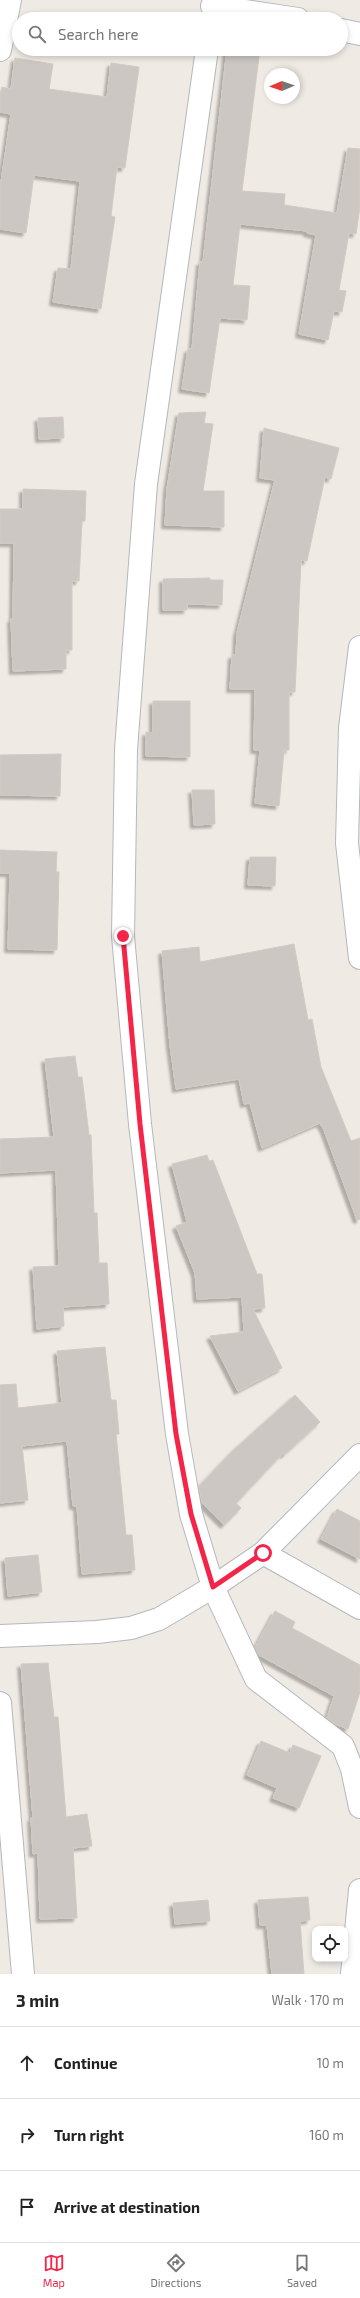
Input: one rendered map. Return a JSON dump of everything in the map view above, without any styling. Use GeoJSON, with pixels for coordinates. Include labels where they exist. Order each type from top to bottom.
{"type":"FeatureCollection","features":[{"type":"Feature","properties":{"kind":"street"},"geometry":{"type":"LineString","coordinates":[[0,50],[10,0]]}},
{"type":"Feature","properties":{"kind":"street"},"geometry":{"type":"LineString","coordinates":[[211,8],[243,12]]}},
{"type":"Feature","properties":{"kind":"street"},"geometry":{"type":"LineString","coordinates":[[348,31],[360,34]]}},
{"type":"Feature","properties":{"kind":"street"},"geometry":{"type":"LineString","coordinates":[[206,56],[146,484],[126,750],[123,936],[140,1124],[176,1434],[191,1514],[213,1587],[256,1679],[343,1746],[352,1768],[360,1807]]}},
{"type":"Feature","properties":{"kind":"street"},"geometry":{"type":"LineString","coordinates":[[359,953],[347,843],[360,647]]}},
{"type":"Feature","properties":{"kind":"street"},"geometry":{"type":"LineString","coordinates":[[0,1636],[97,1632],[131,1628],[158,1619],[213,1587],[263,1553],[360,1455]]}},
{"type":"Feature","properties":{"kind":"street"},"geometry":{"type":"LineString","coordinates":[[263,1553],[360,1608]]}},
{"type":"Feature","properties":{"kind":"street"},"geometry":{"type":"LineString","coordinates":[[0,1703],[23,1974]]}},
{"type":"Feature","properties":{"kind":"street"},"geometry":{"type":"LineString","coordinates":[[352,1974],[360,1890]]}},
{"type":"Feature","properties":{"kind":"building"},"geometry":{"type":"Polygon","coordinates":[[[226,56],[259,56],[242,191],[285,194],[284,205],[337,213],[348,148],[360,149],[360,207],[356,234],[349,233],[339,290],[346,291],[342,312],[334,311],[328,340],[299,334],[316,235],[307,233],[307,231],[240,224],[233,285],[250,286],[247,320],[220,318],[209,393],[182,389],[188,349],[192,349],[200,262],[203,262],[226,56]]]}},
{"type":"Feature","properties":{"kind":"building"},"geometry":{"type":"Polygon","coordinates":[[[15,58],[53,64],[49,89],[107,97],[111,63],[139,67],[125,168],[117,167],[111,216],[115,217],[101,309],[53,302],[58,268],[71,269],[80,181],[34,175],[26,233],[0,229],[0,189],[11,114],[0,112],[0,100],[2,87],[11,89],[15,58]]]}},
{"type":"Feature","properties":{"kind":"building"},"geometry":{"type":"Polygon","coordinates":[[[206,412],[204,423],[213,424],[203,491],[224,491],[224,527],[165,525],[167,489],[179,413],[206,412]]]}},
{"type":"Feature","properties":{"kind":"building"},"geometry":{"type":"Polygon","coordinates":[[[63,417],[64,438],[39,439],[38,418],[63,417]]]}},
{"type":"Feature","properties":{"kind":"building"},"geometry":{"type":"Polygon","coordinates":[[[264,428],[339,448],[331,479],[325,477],[307,561],[301,560],[295,692],[289,692],[289,750],[284,750],[279,806],[255,803],[260,750],[254,750],[255,689],[230,689],[232,655],[236,655],[237,633],[275,480],[260,478],[264,428]]]}},
{"type":"Feature","properties":{"kind":"building"},"geometry":{"type":"Polygon","coordinates":[[[23,489],[86,491],[85,521],[82,521],[79,581],[72,581],[72,650],[66,650],[66,669],[13,671],[11,619],[13,619],[14,543],[0,543],[0,509],[23,509],[23,489]]]}},
{"type":"Feature","properties":{"kind":"building"},"geometry":{"type":"Polygon","coordinates":[[[210,578],[210,580],[223,580],[222,605],[187,604],[187,610],[163,610],[163,579],[210,578]]]}},
{"type":"Feature","properties":{"kind":"building"},"geometry":{"type":"Polygon","coordinates":[[[153,701],[190,701],[190,757],[146,756],[146,732],[153,733],[153,701]]]}},
{"type":"Feature","properties":{"kind":"building"},"geometry":{"type":"Polygon","coordinates":[[[61,754],[60,796],[0,795],[0,755],[61,754]]]}},
{"type":"Feature","properties":{"kind":"building"},"geometry":{"type":"Polygon","coordinates":[[[192,790],[214,790],[215,824],[194,825],[192,790]]]}},
{"type":"Feature","properties":{"kind":"building"},"geometry":{"type":"Polygon","coordinates":[[[0,850],[57,852],[56,872],[59,872],[57,950],[8,949],[10,873],[0,873],[0,850]]]}},
{"type":"Feature","properties":{"kind":"building"},"geometry":{"type":"Polygon","coordinates":[[[250,857],[276,857],[275,886],[248,885],[250,857]]]}},
{"type":"Feature","properties":{"kind":"building"},"geometry":{"type":"Polygon","coordinates":[[[294,944],[308,1020],[312,1019],[321,1067],[351,1141],[360,1138],[360,1219],[357,1220],[324,1130],[320,1123],[262,1148],[250,1103],[244,1104],[239,1079],[176,1089],[170,1045],[162,951],[199,947],[200,962],[294,944]]]}},
{"type":"Feature","properties":{"kind":"building"},"geometry":{"type":"Polygon","coordinates":[[[75,1056],[78,1077],[82,1077],[89,1135],[91,1135],[94,1213],[97,1213],[99,1263],[107,1263],[109,1304],[63,1307],[64,1326],[37,1329],[33,1267],[59,1266],[56,1170],[0,1173],[0,1139],[54,1137],[45,1059],[75,1056]]]}},
{"type":"Feature","properties":{"kind":"building"},"geometry":{"type":"Polygon","coordinates":[[[207,1155],[209,1161],[213,1160],[257,1274],[262,1274],[265,1308],[253,1309],[282,1368],[238,1391],[210,1336],[244,1332],[242,1297],[197,1299],[195,1273],[176,1226],[187,1222],[172,1164],[207,1155]]]}},
{"type":"Feature","properties":{"kind":"building"},"geometry":{"type":"Polygon","coordinates":[[[105,1347],[111,1400],[116,1400],[119,1434],[116,1434],[126,1535],[132,1535],[135,1570],[82,1574],[77,1506],[73,1506],[67,1441],[22,1446],[28,1500],[0,1503],[0,1385],[16,1384],[18,1408],[62,1403],[57,1351],[105,1347]]]}},
{"type":"Feature","properties":{"kind":"building"},"geometry":{"type":"Polygon","coordinates":[[[295,1395],[320,1422],[284,1455],[283,1453],[236,1503],[241,1508],[224,1525],[202,1503],[199,1486],[236,1448],[295,1395]]]}},
{"type":"Feature","properties":{"kind":"building"},"geometry":{"type":"Polygon","coordinates":[[[337,1509],[360,1521],[360,1559],[321,1539],[337,1509]]]}},
{"type":"Feature","properties":{"kind":"building"},"geometry":{"type":"Polygon","coordinates":[[[38,1555],[42,1592],[8,1596],[5,1558],[38,1555]]]}},
{"type":"Feature","properties":{"kind":"building"},"geometry":{"type":"Polygon","coordinates":[[[275,1611],[295,1622],[292,1628],[360,1665],[360,1692],[348,1729],[335,1724],[327,1718],[334,1696],[259,1655],[255,1648],[275,1611]]]}},
{"type":"Feature","properties":{"kind":"building"},"geometry":{"type":"Polygon","coordinates":[[[48,1663],[54,1717],[58,1717],[66,1817],[87,1814],[92,1846],[73,1848],[77,1918],[40,1919],[38,1853],[33,1854],[31,1818],[33,1818],[21,1664],[48,1663]]]}},
{"type":"Feature","properties":{"kind":"building"},"geometry":{"type":"Polygon","coordinates":[[[261,1741],[290,1753],[293,1745],[321,1756],[299,1808],[273,1798],[277,1788],[247,1775],[261,1741]]]}},
{"type":"Feature","properties":{"kind":"building"},"geometry":{"type":"Polygon","coordinates":[[[308,1897],[310,1920],[300,1921],[304,1974],[272,1974],[267,1925],[260,1925],[258,1900],[308,1897]]]}},
{"type":"Feature","properties":{"kind":"building"},"geometry":{"type":"Polygon","coordinates":[[[208,1900],[210,1921],[175,1924],[173,1903],[208,1900]]]}},
{"type":"Feature","properties":{"kind":"route"},"geometry":{"type":"LineString","coordinates":[[123,936],[140,1124],[159,1270],[176,1434],[191,1514],[213,1587],[263,1553]]}}]}
